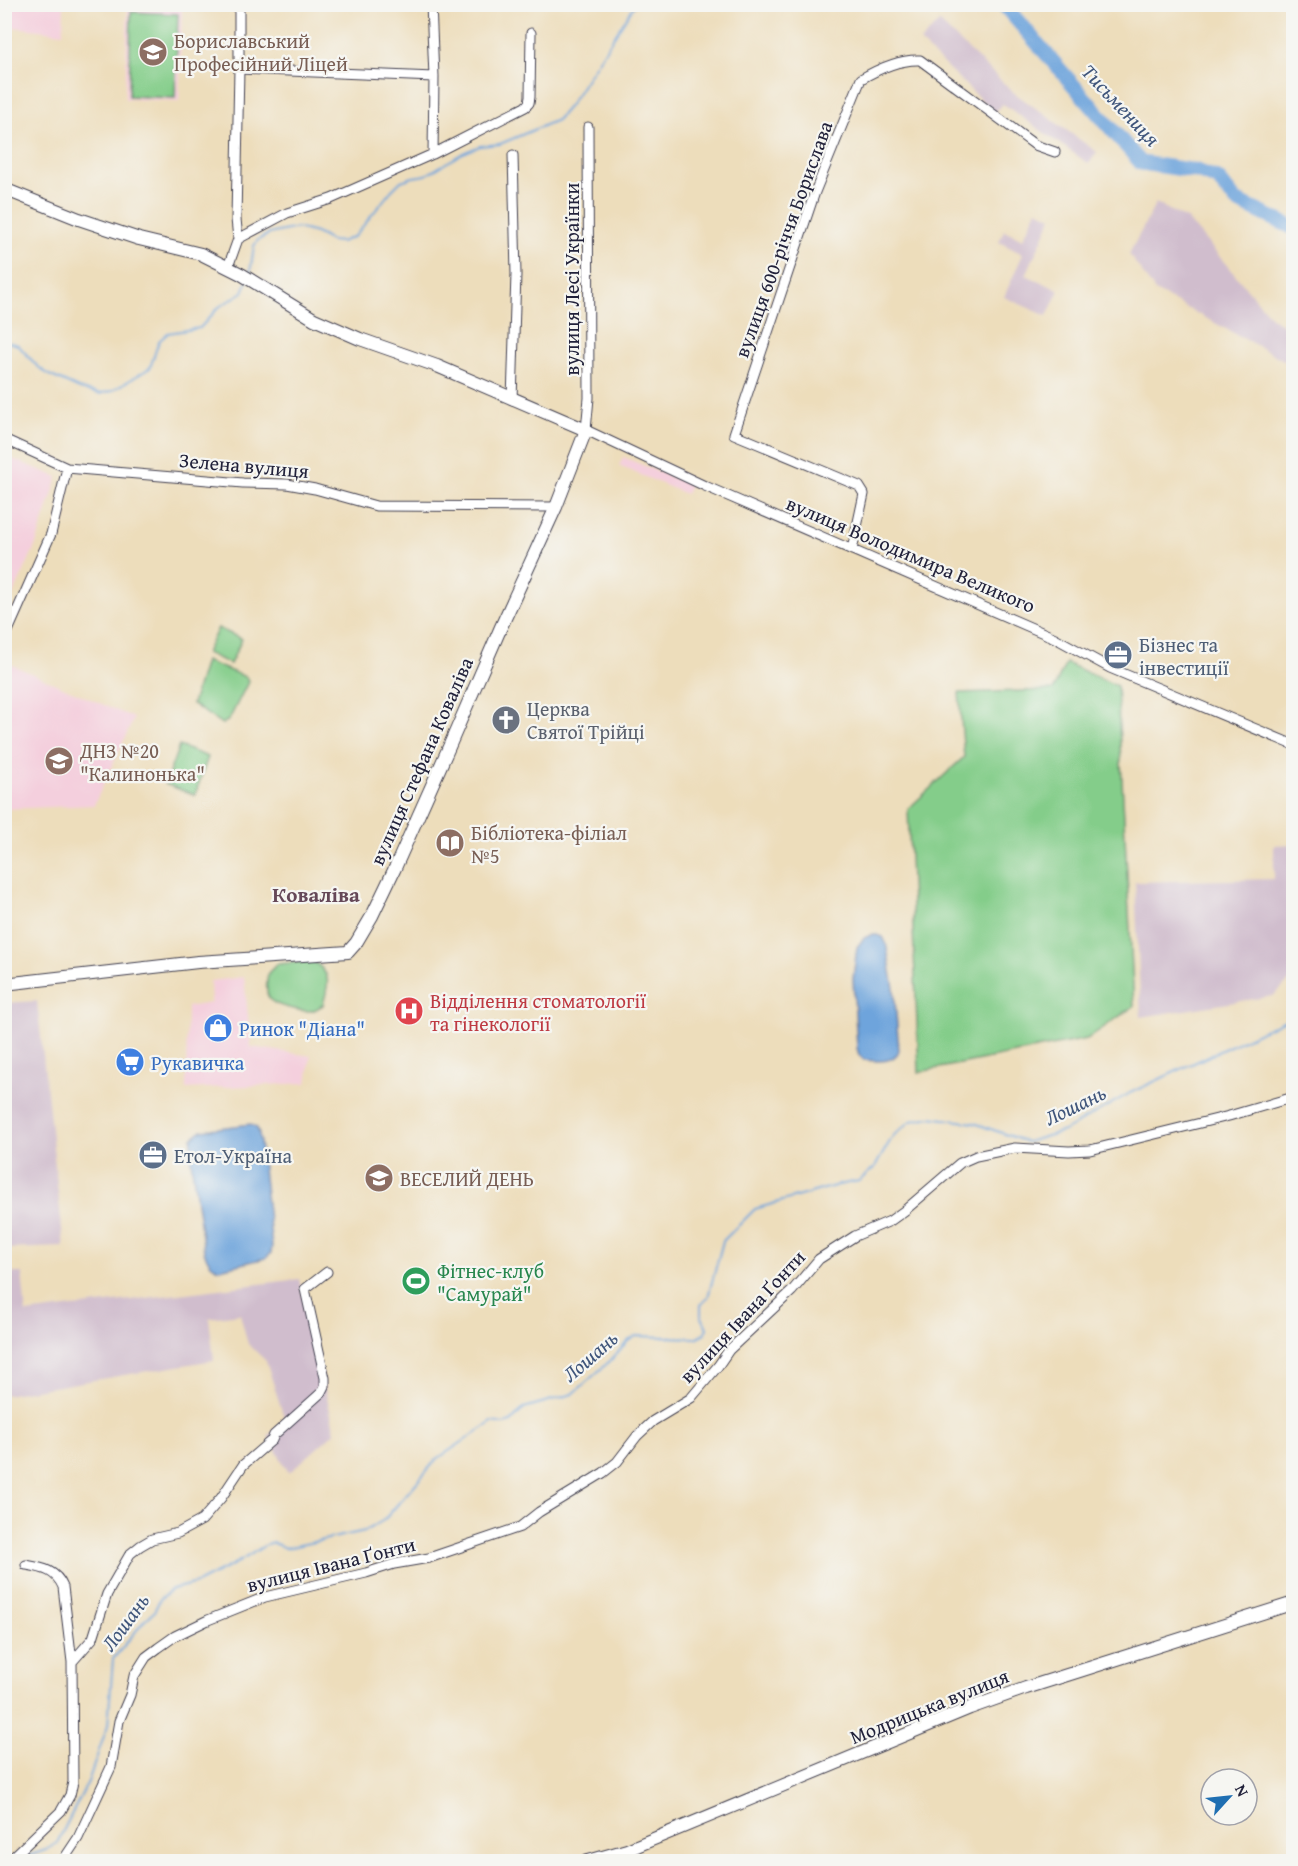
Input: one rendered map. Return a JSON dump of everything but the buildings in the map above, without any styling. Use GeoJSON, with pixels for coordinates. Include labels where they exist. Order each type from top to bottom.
{"type":"FeatureCollection","features":[{"type":"Feature","properties":{"kind":"street"},"geometry":{"type":"LineString","coordinates":[[228,267],[238,239],[236,219],[240,69],[239,4]]}},
{"type":"Feature","properties":{"kind":"street"},"geometry":{"type":"LineString","coordinates":[[431,4],[435,77],[433,154]]}},
{"type":"Feature","properties":{"kind":"street"},"geometry":{"type":"LineString","coordinates":[[238,239],[287,213],[331,199],[433,154],[525,107],[530,97],[531,33]]}},
{"type":"Feature","properties":{"kind":"street","name":"вулиця 600-річчя Борислава"},"geometry":{"type":"LineString","coordinates":[[852,550],[864,494],[863,489],[734,434],[815,192],[861,79],[908,59],[920,60],[1035,145],[1055,152]]}},
{"type":"Feature","properties":{"kind":"street"},"geometry":{"type":"LineString","coordinates":[[240,69],[435,77]]}},
{"type":"Feature","properties":{"kind":"street","name":"вулиця Лесі Українки"},"geometry":{"type":"LineString","coordinates":[[586,430],[589,387],[588,127]]}},
{"type":"Feature","properties":{"kind":"street"},"geometry":{"type":"LineString","coordinates":[[512,400],[516,274],[513,155]]}},
{"type":"Feature","properties":{"kind":"street","name":"вулиця Володимира Великого"},"geometry":{"type":"LineString","coordinates":[[4,189],[79,219],[140,239],[201,254],[241,274],[314,319],[360,339],[437,366],[586,430],[705,486],[1055,638],[1110,668],[1293,746]]}},
{"type":"Feature","properties":{"kind":"street","name":"вулиця Стефана Коваліва"},"geometry":{"type":"LineString","coordinates":[[4,984],[198,962],[348,952],[356,943],[377,906],[556,507],[586,430]]}},
{"type":"Feature","properties":{"kind":"street","name":"Зелена вулиця"},"geometry":{"type":"LineString","coordinates":[[4,439],[68,468],[243,483],[287,484],[315,489],[376,506],[556,507]]}},
{"type":"Feature","properties":{"kind":"street"},"geometry":{"type":"LineString","coordinates":[[4,640],[51,534],[68,468]]}},
{"type":"Feature","properties":{"kind":"street","name":"вулиця Івана Ґонти"},"geometry":{"type":"LineString","coordinates":[[62,1862],[78,1838],[111,1767],[119,1721],[130,1695],[134,1676],[146,1657],[175,1636],[265,1597],[394,1564],[429,1558],[520,1527],[539,1512],[603,1473],[617,1462],[637,1436],[653,1421],[691,1398],[729,1350],[792,1291],[819,1259],[855,1236],[890,1221],[960,1163],[976,1156],[1016,1148],[1090,1150],[1228,1116],[1293,1097]]}},
{"type":"Feature","properties":{"kind":"street"},"geometry":{"type":"LineString","coordinates":[[72,1662],[93,1638],[107,1594],[130,1554],[152,1539],[178,1533],[202,1520],[222,1498],[243,1465],[322,1392],[325,1378],[305,1289],[327,1272]]}},
{"type":"Feature","properties":{"kind":"street"},"geometry":{"type":"LineString","coordinates":[[8,1862],[60,1812],[70,1795],[74,1763],[72,1662],[65,1596],[60,1580],[54,1572],[26,1566]]}},
{"type":"Feature","properties":{"kind":"street","name":"Модрицька вулиця"},"geometry":{"type":"LineString","coordinates":[[585,1862],[627,1850],[970,1708],[1293,1603]]}},
{"type":"Feature","properties":{"kind":"shaded area"},"geometry":{"type":"Polygon","coordinates":[[[5,4],[64,5],[63,33],[5,26],[5,4]]]}},
{"type":"Feature","properties":{"kind":"shaded area","name":"Бориславський Професійний Ліцей"},"geometry":{"type":"Polygon","coordinates":[[[128,5],[182,5],[179,101],[125,99],[128,5]]]}},
{"type":"Feature","properties":{"kind":"shaded area"},"geometry":{"type":"Polygon","coordinates":[[[939,22],[1013,92],[1097,152],[1089,164],[1003,104],[994,112],[920,42],[939,22]]]}},
{"type":"Feature","properties":{"kind":"shaded area"},"geometry":{"type":"Polygon","coordinates":[[[1156,203],[1188,220],[1273,319],[1293,330],[1293,365],[1155,291],[1129,254],[1156,203]]]}},
{"type":"Feature","properties":{"kind":"shaded area"},"geometry":{"type":"Polygon","coordinates":[[[1037,210],[1052,217],[1026,275],[1059,290],[1047,316],[1004,297],[1023,254],[999,242],[1004,230],[1023,239],[1037,210]]]}},
{"type":"Feature","properties":{"kind":"shaded area"},"geometry":{"type":"Polygon","coordinates":[[[5,456],[58,477],[36,544],[5,614],[5,456]]]}},
{"type":"Feature","properties":{"kind":"shaded area"},"geometry":{"type":"Polygon","coordinates":[[[623,457],[690,485],[686,494],[619,466],[623,457]]]}},
{"type":"Feature","properties":{"kind":"shaded area","name":"ДНЗ №20 \"Калинонька\""},"geometry":{"type":"Polygon","coordinates":[[[5,662],[134,718],[94,805],[5,809],[5,662]]]}},
{"type":"Feature","properties":{"kind":"shaded area"},"geometry":{"type":"Polygon","coordinates":[[[1293,844],[1293,978],[1273,996],[1141,1017],[1135,882],[1274,879],[1274,845],[1293,844]]]}},
{"type":"Feature","properties":{"kind":"shaded area","name":"Ринок \"Діана\""},"geometry":{"type":"Polygon","coordinates":[[[244,977],[251,1047],[311,1056],[307,1083],[186,1089],[187,1007],[211,1003],[210,981],[244,977]]]}},
{"type":"Feature","properties":{"kind":"shaded area"},"geometry":{"type":"Polygon","coordinates":[[[37,1001],[64,1247],[5,1249],[5,1003],[37,1001]]]}},
{"type":"Feature","properties":{"kind":"shaded area"},"geometry":{"type":"Polygon","coordinates":[[[5,1273],[22,1273],[26,1313],[299,1279],[335,1432],[289,1473],[268,1436],[285,1420],[266,1361],[248,1344],[240,1314],[209,1318],[214,1360],[5,1395],[5,1273]]]}},
{"type":"Feature","properties":{"kind":"green space","name":"Бориславський Професійний Ліцей"},"geometry":{"type":"Polygon","coordinates":[[[131,12],[178,14],[175,98],[129,96],[131,12]]]}},
{"type":"Feature","properties":{"kind":"green space"},"geometry":{"type":"Polygon","coordinates":[[[218,628],[242,639],[230,664],[206,653],[218,628]]]}},
{"type":"Feature","properties":{"kind":"green space"},"geometry":{"type":"Polygon","coordinates":[[[205,661],[246,677],[248,682],[229,720],[222,724],[192,704],[205,661]]]}},
{"type":"Feature","properties":{"kind":"green space"},"geometry":{"type":"Polygon","coordinates":[[[1066,663],[1117,686],[1134,1006],[1087,1039],[919,1072],[908,809],[964,757],[959,693],[1053,690],[1066,663]]]}},
{"type":"Feature","properties":{"kind":"green space"},"geometry":{"type":"Polygon","coordinates":[[[179,746],[208,757],[195,795],[165,784],[179,746]]]}},
{"type":"Feature","properties":{"kind":"green space"},"geometry":{"type":"Polygon","coordinates":[[[313,961],[326,975],[327,986],[323,1005],[306,1011],[287,1008],[271,1001],[267,992],[268,973],[277,964],[313,961]]]}},
{"type":"Feature","properties":{"kind":"water"},"geometry":{"type":"Polygon","coordinates":[[[873,934],[883,937],[886,943],[894,988],[899,1051],[893,1058],[884,1061],[864,1060],[857,1048],[853,979],[857,947],[864,938],[873,934]]]}},
{"type":"Feature","properties":{"kind":"water"},"geometry":{"type":"Polygon","coordinates":[[[251,1124],[257,1128],[259,1134],[271,1253],[266,1258],[220,1269],[210,1263],[204,1251],[190,1154],[192,1138],[202,1130],[251,1124]]]}},
{"type":"Feature","properties":{"kind":"waterway"},"geometry":{"type":"LineString","coordinates":[[250,273],[254,246],[258,240],[269,234],[297,228],[316,233],[331,241],[341,242],[355,236],[401,181],[426,175],[463,153],[480,146],[500,144],[557,120],[569,106],[635,4]]}},
{"type":"Feature","properties":{"kind":"waterway","name":"Тисьмениця"},"geometry":{"type":"LineString","coordinates":[[1003,4],[1141,163],[1197,171],[1218,179],[1236,201],[1294,228]]}},
{"type":"Feature","properties":{"kind":"waterway"},"geometry":{"type":"LineString","coordinates":[[4,341],[18,345],[37,366],[49,375],[80,389],[99,394],[112,391],[150,368],[159,341],[168,333],[200,328],[219,307],[243,292],[247,282]]}},
{"type":"Feature","properties":{"kind":"waterway","name":"Лошань"},"geometry":{"type":"LineString","coordinates":[[22,1862],[25,1857],[46,1850],[57,1843],[88,1782],[108,1725],[113,1659],[154,1612],[160,1599],[172,1589],[197,1583],[264,1546],[274,1543],[286,1548],[365,1531],[384,1520],[437,1459],[492,1422],[503,1424],[511,1422],[524,1408],[573,1394],[636,1336],[696,1338],[704,1334],[707,1328],[701,1315],[701,1305],[708,1297],[723,1241],[755,1209],[859,1181],[875,1167],[893,1136],[911,1121],[930,1117],[974,1123],[1027,1142],[1064,1131],[1130,1093],[1294,1016]]}},
{"type":"Feature","properties":{"kind":"place","name":"Бориславський Професійний Ліцей"},"geometry":{"type":"Point","coordinates":[153,52]}},
{"type":"Feature","properties":{"kind":"place","name":"Бізнес та інвестиції"},"geometry":{"type":"Point","coordinates":[1118,655]}},
{"type":"Feature","properties":{"kind":"place","name":"Церква Святої Трійці"},"geometry":{"type":"Point","coordinates":[506,720]}},
{"type":"Feature","properties":{"kind":"place","name":"ДНЗ №20 \"Калинонька\""},"geometry":{"type":"Point","coordinates":[59,761]}},
{"type":"Feature","properties":{"kind":"place","name":"Бібліотека-філіал №5"},"geometry":{"type":"Point","coordinates":[450,843]}},
{"type":"Feature","properties":{"kind":"place","name":"Відділення стоматології та гінекології"},"geometry":{"type":"Point","coordinates":[409,1011]}},
{"type":"Feature","properties":{"kind":"place","name":"Ринок \"Діана\""},"geometry":{"type":"Point","coordinates":[218,1028]}},
{"type":"Feature","properties":{"kind":"place","name":"Рукавичка"},"geometry":{"type":"Point","coordinates":[130,1062]}},
{"type":"Feature","properties":{"kind":"place","name":"Етол-Україна"},"geometry":{"type":"Point","coordinates":[153,1155]}},
{"type":"Feature","properties":{"kind":"place","name":"ВЕСЕЛИЙ ДЕНЬ"},"geometry":{"type":"Point","coordinates":[379,1178]}},
{"type":"Feature","properties":{"kind":"place","name":"Фітнес-клуб \"Самурай\""},"geometry":{"type":"Point","coordinates":[416,1281]}},
{"type":"Feature","properties":{"kind":"district","name":"Коваліва"},"geometry":{"type":"Point","coordinates":[316,894]}}]}
